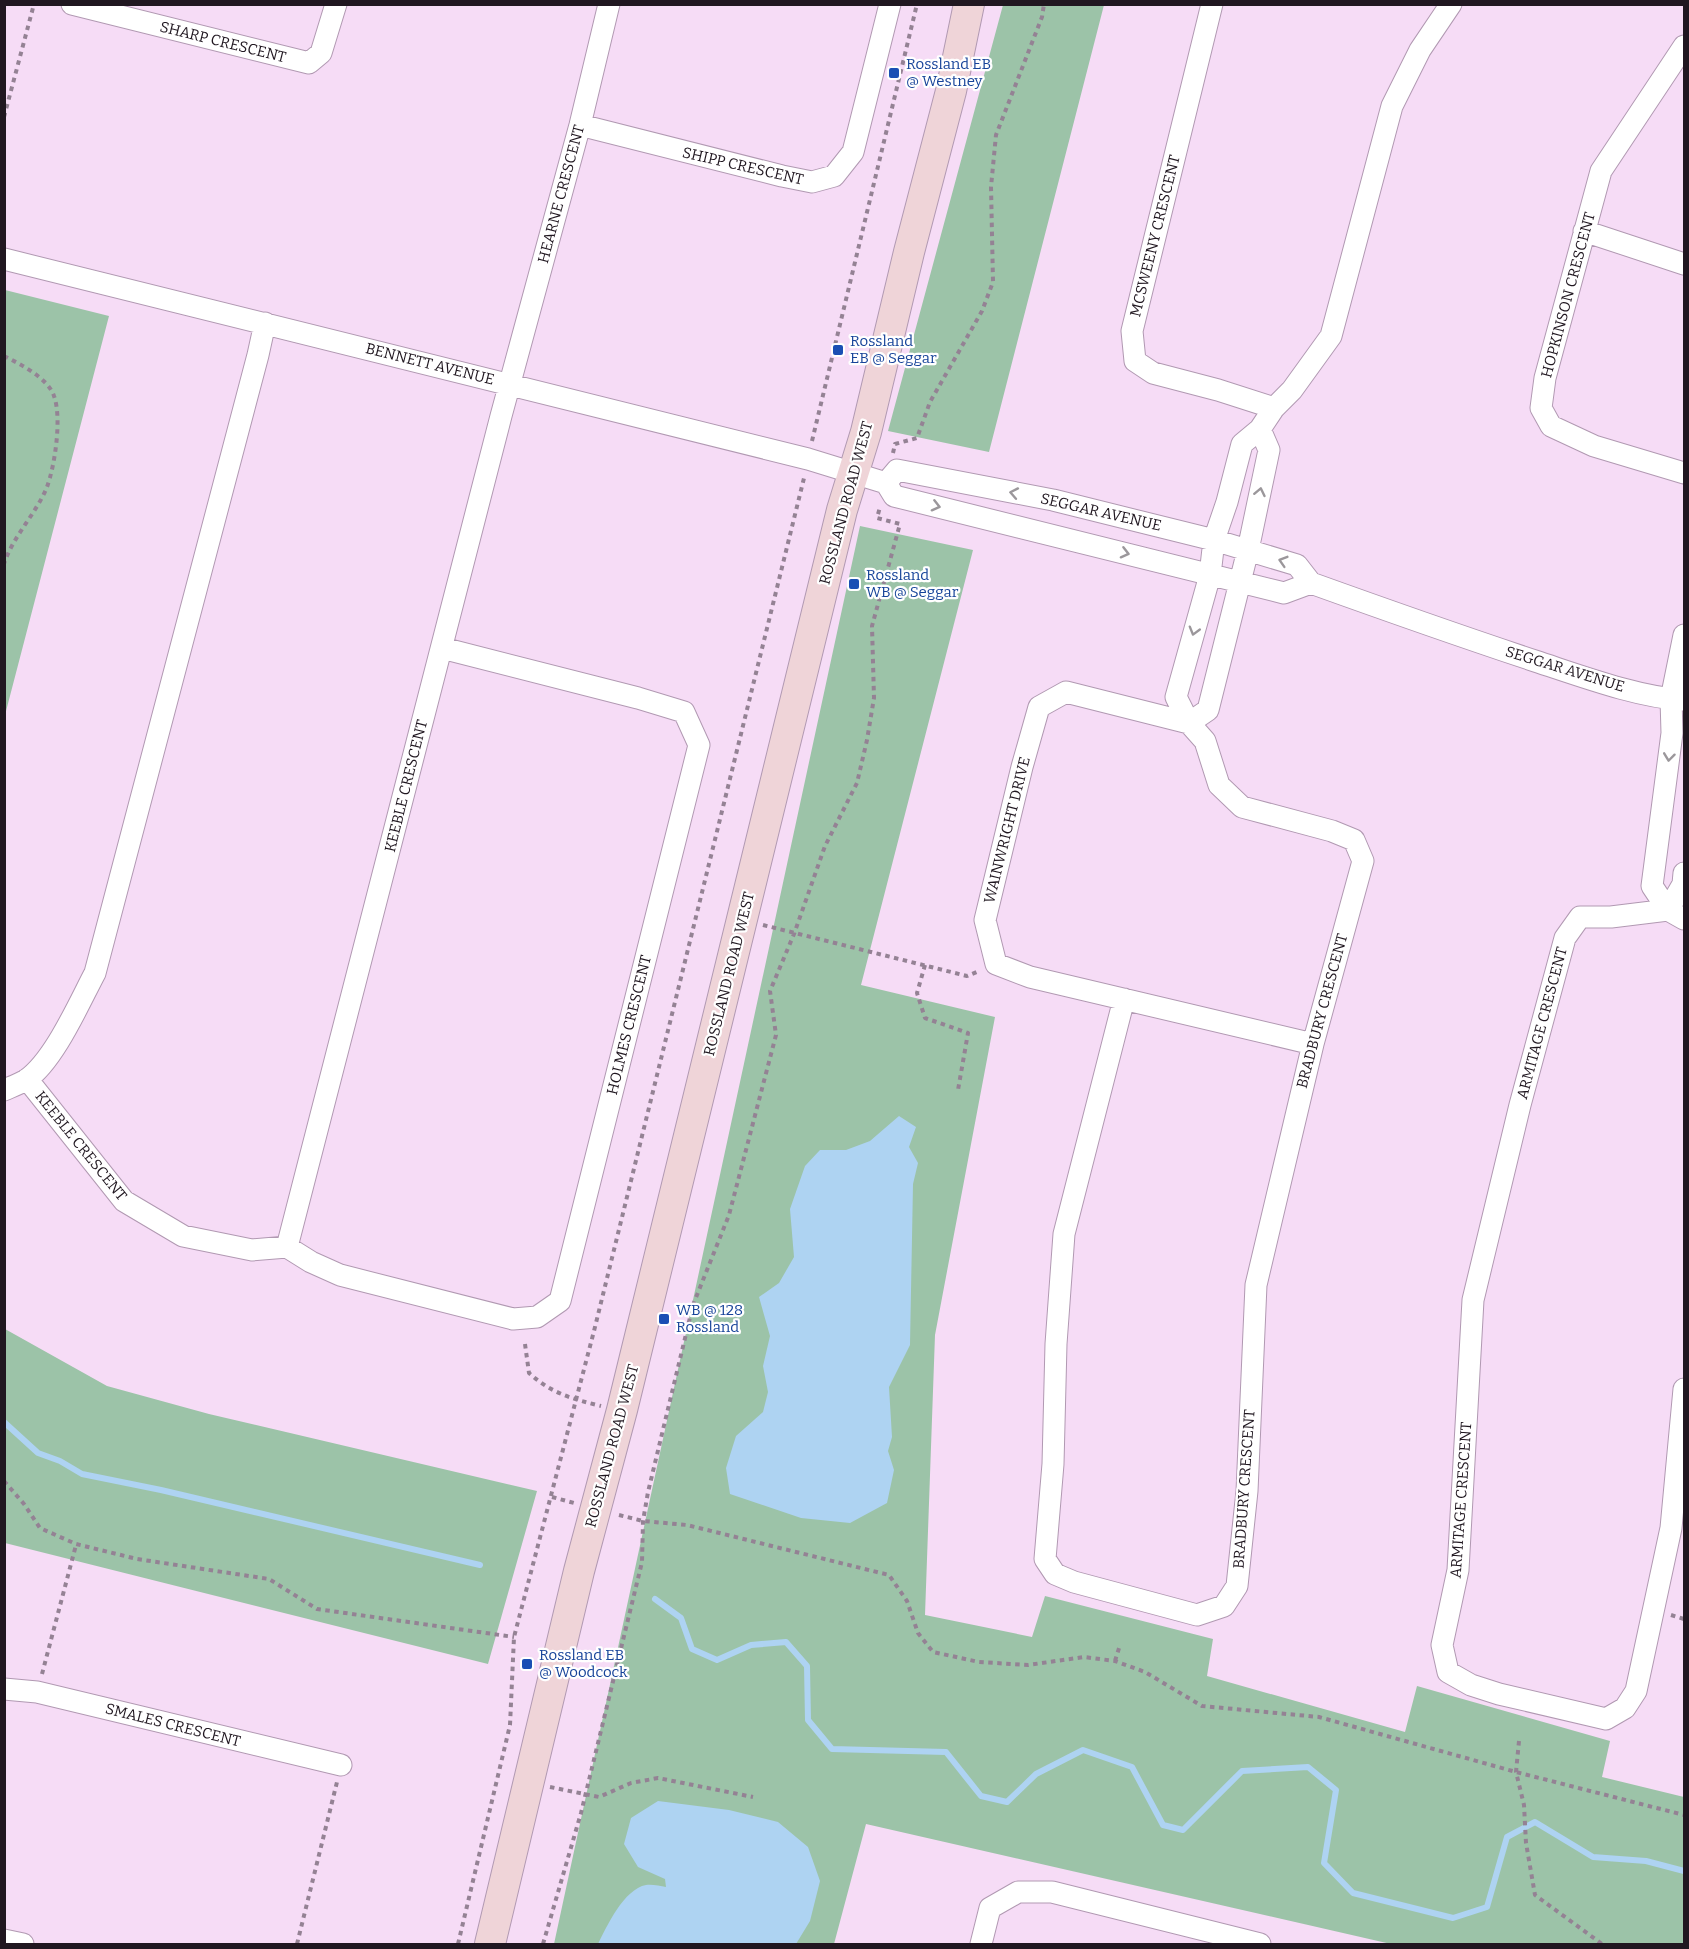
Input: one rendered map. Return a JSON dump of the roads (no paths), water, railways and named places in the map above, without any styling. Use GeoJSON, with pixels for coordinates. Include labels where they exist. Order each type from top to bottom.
{"type":"FeatureCollection","features":[{"type":"Feature","properties":{"kind":"main road","name":"ROSSLAND ROAD WEST"},"geometry":{"type":"LineString","coordinates":[[490,1944],[842,510],[866,432],[909,252],[951,91],[969,4]]}},
{"type":"Feature","properties":{"kind":"street","name":"SHARP CRESCENT"},"geometry":{"type":"LineString","coordinates":[[72,4],[309,63],[321,53],[336,4]]}},
{"type":"Feature","properties":{"kind":"street","name":"HEARNE CRESCENT"},"geometry":{"type":"LineString","coordinates":[[510,384],[580,125],[609,4]]}},
{"type":"Feature","properties":{"kind":"street","name":"SHIPP CRESCENT"},"geometry":{"type":"LineString","coordinates":[[580,125],[782,176],[812,182],[834,176],[853,152],[890,4]]}},
{"type":"Feature","properties":{"kind":"street","name":"MCSWEENY CRESCENT"},"geometry":{"type":"LineString","coordinates":[[1212,4],[1132,330],[1135,361],[1153,373],[1274,408]]}},
{"type":"Feature","properties":{"kind":"street"},"geometry":{"type":"LineString","coordinates":[[1214,540],[1242,444],[1260,429],[1274,408],[1292,390],[1330,336],[1392,106],[1420,50],[1451,4]]}},
{"type":"Feature","properties":{"kind":"street","name":"HOPKINSON CRESCENT"},"geometry":{"type":"LineString","coordinates":[[1684,46],[1601,171],[1545,378],[1541,408],[1551,426],[1594,446],[1684,473]]}},
{"type":"Feature","properties":{"kind":"street"},"geometry":{"type":"LineString","coordinates":[[1584,231],[1684,264]]}},
{"type":"Feature","properties":{"kind":"street","name":"BENNETT AVENUE"},"geometry":{"type":"LineString","coordinates":[[4,259],[808,459],[854,473]]}},
{"type":"Feature","properties":{"kind":"street","name":"KEEBLE CRESCENT"},"geometry":{"type":"LineString","coordinates":[[265,323],[95,973],[66,1029],[43,1063],[27,1079],[124,1201],[183,1236],[252,1250],[287,1247],[510,384]]}},
{"type":"Feature","properties":{"kind":"street"},"geometry":{"type":"LineString","coordinates":[[1190,723],[1208,711],[1248,550],[1269,450],[1260,429]]}},
{"type":"Feature","properties":{"kind":"street","name":"SEGGAR AVENUE"},"geometry":{"type":"LineString","coordinates":[[886,483],[897,470],[1053,500],[1214,540],[1297,565],[1311,583],[1448,632],[1576,675],[1678,700]]}},
{"type":"Feature","properties":{"kind":"street"},"geometry":{"type":"LineString","coordinates":[[854,473],[886,483],[894,496],[1284,593],[1311,583]]}},
{"type":"Feature","properties":{"kind":"street","name":"BRADBURY CRESCENT"},"geometry":{"type":"LineString","coordinates":[[1124,999],[1064,1234],[1056,1344],[1053,1464],[1045,1559],[1055,1574],[1074,1582],[1197,1615],[1224,1606],[1237,1586],[1247,1491],[1256,1285],[1312,1044],[1363,861],[1354,840],[1332,831],[1242,807],[1219,785],[1205,741],[1190,723],[1176,697],[1210,575],[1214,540]]}},
{"type":"Feature","properties":{"kind":"street"},"geometry":{"type":"LineString","coordinates":[[1676,914],[1652,886],[1678,700],[1684,635]]}},
{"type":"Feature","properties":{"kind":"street","name":"HOLMES CRESCENT"},"geometry":{"type":"LineString","coordinates":[[287,1247],[311,1262],[340,1275],[513,1319],[537,1317],[560,1301],[699,745],[684,712],[442,648]]}},
{"type":"Feature","properties":{"kind":"street","name":"WAINWRIGHT DRIVE"},"geometry":{"type":"LineString","coordinates":[[1124,999],[1030,977],[996,964],[985,920],[1022,767],[1039,708],[1066,693],[1190,723]]}},
{"type":"Feature","properties":{"kind":"street"},"geometry":{"type":"LineString","coordinates":[[1676,914],[1684,873]]}},
{"type":"Feature","properties":{"kind":"street","name":"ARMITAGE CRESCENT"},"geometry":{"type":"LineString","coordinates":[[1676,914],[1580,917],[1565,938],[1520,1105],[1473,1300],[1458,1570],[1442,1645],[1448,1672],[1471,1685],[1498,1694],[1606,1719],[1625,1708],[1636,1691],[1671,1528],[1684,1389]]}},
{"type":"Feature","properties":{"kind":"street"},"geometry":{"type":"LineString","coordinates":[[1124,999],[1312,1044]]}},
{"type":"Feature","properties":{"kind":"street"},"geometry":{"type":"LineString","coordinates":[[4,1090],[27,1079]]}},
{"type":"Feature","properties":{"kind":"street","name":"SMALES CRESCENT"},"geometry":{"type":"LineString","coordinates":[[4,1689],[37,1692],[341,1765]]}},
{"type":"Feature","properties":{"kind":"street"},"geometry":{"type":"LineString","coordinates":[[981,1944],[990,1908],[1018,1892],[1052,1892],[1260,1944]]}},
{"type":"Feature","properties":{"kind":"street"},"geometry":{"type":"LineString","coordinates":[[4,1940],[23,1944]]}},
{"type":"Feature","properties":{"kind":"water"},"geometry":{"type":"Polygon","coordinates":[[[899,1116],[916,1127],[909,1147],[918,1163],[913,1184],[910,1345],[889,1387],[892,1437],[888,1451],[894,1470],[887,1503],[850,1523],[801,1518],[730,1494],[726,1468],[736,1436],[763,1412],[768,1392],[763,1366],[770,1336],[759,1297],[779,1283],[794,1257],[790,1209],[805,1166],[820,1150],[846,1150],[870,1141],[899,1116]]]}},
{"type":"Feature","properties":{"kind":"water"},"geometry":{"type":"Polygon","coordinates":[[[658,1801],[729,1810],[778,1822],[808,1847],[820,1881],[810,1921],[796,1944],[598,1944],[617,1909],[630,1893],[646,1885],[666,1887],[665,1879],[638,1867],[624,1844],[631,1818],[658,1801]]]}},
{"type":"Feature","properties":{"kind":"waterway"},"geometry":{"type":"LineString","coordinates":[[4,1422],[38,1453],[60,1461],[82,1474],[161,1490],[480,1565]]}},
{"type":"Feature","properties":{"kind":"waterway"},"geometry":{"type":"LineString","coordinates":[[655,1599],[681,1618],[692,1649],[717,1660],[751,1645],[786,1642],[807,1666],[808,1720],[832,1749],[946,1752],[981,1796],[1007,1802],[1036,1774],[1083,1750],[1132,1767],[1163,1825],[1183,1830],[1242,1771],[1308,1767],[1336,1790],[1324,1863],[1353,1893],[1453,1918],[1487,1907],[1507,1837],[1535,1822],[1593,1857],[1646,1861],[1684,1871]]}},
{"type":"Feature","properties":{"kind":"place","name":"Rossland EB @ Westney"},"geometry":{"type":"Point","coordinates":[894,73]}},
{"type":"Feature","properties":{"kind":"place","name":"Rossland EB @ Seggar"},"geometry":{"type":"Point","coordinates":[838,350]}},
{"type":"Feature","properties":{"kind":"place","name":"Rossland WB @ Seggar"},"geometry":{"type":"Point","coordinates":[854,584]}},
{"type":"Feature","properties":{"kind":"place","name":"WB @ 128 Rossland"},"geometry":{"type":"Point","coordinates":[664,1319]}},
{"type":"Feature","properties":{"kind":"place","name":"Rossland EB @ Woodcock"},"geometry":{"type":"Point","coordinates":[527,1664]}}]}
